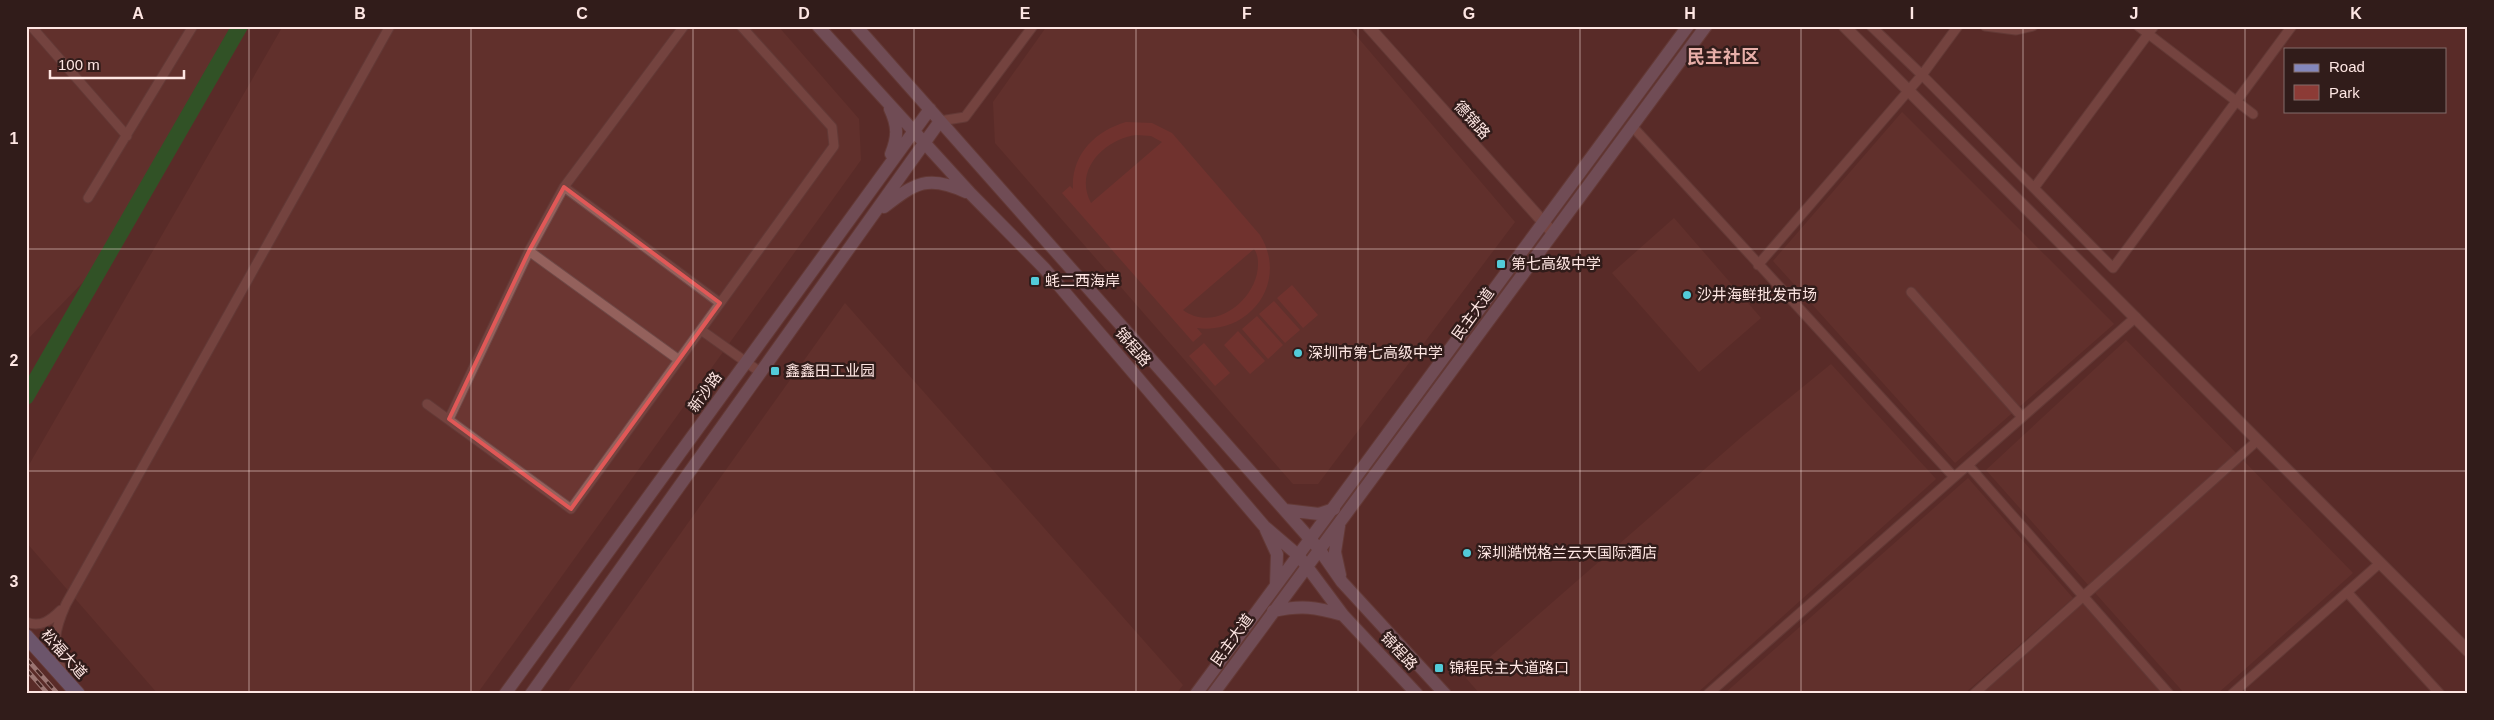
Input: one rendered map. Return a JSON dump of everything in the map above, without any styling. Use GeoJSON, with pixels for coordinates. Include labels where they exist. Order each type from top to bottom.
{"type":"FeatureCollection","features":[{"type":"Feature","properties":{"kind":"main road","name":"锦程路"},"geometry":{"type":"LineString","coordinates":[[818,26],[971,194],[1044,268],[1264,526],[1303,561],[1343,615],[1417,694]]}},
{"type":"Feature","properties":{"kind":"main road","name":"锦程路"},"geometry":{"type":"LineString","coordinates":[[856,26],[1315,544],[1342,582],[1445,694]]}},
{"type":"Feature","properties":{"kind":"main road","name":"民主大道"},"geometry":{"type":"LineString","coordinates":[[1213,694],[1273,611],[1315,544],[1334,508],[1688,26]]}},
{"type":"Feature","properties":{"kind":"main road","name":"民主大道"},"geometry":{"type":"LineString","coordinates":[[1315,544],[1339,524],[1706,26]]}},
{"type":"Feature","properties":{"kind":"main road"},"geometry":{"type":"LineString","coordinates":[[886,169],[896,141],[897,123],[888,104]]}},
{"type":"Feature","properties":{"kind":"main road","name":"新沙路"},"geometry":{"type":"LineString","coordinates":[[505,694],[930,110]]}},
{"type":"Feature","properties":{"kind":"main road"},"geometry":{"type":"LineString","coordinates":[[531,694],[940,121]]}},
{"type":"Feature","properties":{"kind":"main road"},"geometry":{"type":"LineString","coordinates":[[872,216],[910,187],[933,181],[948,183],[971,194]]}},
{"type":"Feature","properties":{"kind":"main road"},"geometry":{"type":"LineString","coordinates":[[1285,510],[1319,514],[1334,508]]}},
{"type":"Feature","properties":{"kind":"main road"},"geometry":{"type":"LineString","coordinates":[[1339,524],[1335,552],[1342,582]]}},
{"type":"Feature","properties":{"kind":"main road"},"geometry":{"type":"LineString","coordinates":[[1264,526],[1277,554],[1276,587]]}},
{"type":"Feature","properties":{"kind":"main road","name":"民主大道"},"geometry":{"type":"LineString","coordinates":[[1196,694],[1276,587],[1303,561]]}},
{"type":"Feature","properties":{"kind":"main road"},"geometry":{"type":"LineString","coordinates":[[1273,611],[1297,606],[1316,607],[1343,615]]}},
{"type":"Feature","properties":{"kind":"main road","name":"松福大道"},"geometry":{"type":"LineString","coordinates":[[26,636],[78,694]]}},
{"type":"Feature","properties":{"kind":"street"},"geometry":{"type":"LineString","coordinates":[[31,26],[127,136]]}},
{"type":"Feature","properties":{"kind":"street"},"geometry":{"type":"LineString","coordinates":[[88,198],[193,26]]}},
{"type":"Feature","properties":{"kind":"street"},"geometry":{"type":"LineString","coordinates":[[67,682],[59,662],[55,638],[66,604],[390,26]]}},
{"type":"Feature","properties":{"kind":"street"},"geometry":{"type":"LineString","coordinates":[[449,419],[529,251],[564,188],[684,26]]}},
{"type":"Feature","properties":{"kind":"street"},"geometry":{"type":"LineString","coordinates":[[427,404],[571,509],[834,146],[832,127],[741,26]]}},
{"type":"Feature","properties":{"kind":"street"},"geometry":{"type":"LineString","coordinates":[[940,121],[965,117],[1032,26]]}},
{"type":"Feature","properties":{"kind":"street","name":"德锦路"},"geometry":{"type":"LineString","coordinates":[[1368,26],[1553,233]]}},
{"type":"Feature","properties":{"kind":"street"},"geometry":{"type":"LineString","coordinates":[[1844,26],[2468,650]]}},
{"type":"Feature","properties":{"kind":"street"},"geometry":{"type":"LineString","coordinates":[[1871,26],[2113,268],[2292,26]]}},
{"type":"Feature","properties":{"kind":"street"},"geometry":{"type":"LineString","coordinates":[[1758,265],[1922,75],[1958,26]]}},
{"type":"Feature","properties":{"kind":"street"},"geometry":{"type":"LineString","coordinates":[[1985,26],[2016,30],[2033,26]]}},
{"type":"Feature","properties":{"kind":"street"},"geometry":{"type":"LineString","coordinates":[[2138,26],[2253,114]]}},
{"type":"Feature","properties":{"kind":"street"},"geometry":{"type":"LineString","coordinates":[[2034,188],[2154,26]]}},
{"type":"Feature","properties":{"kind":"street"},"geometry":{"type":"LineString","coordinates":[[1632,126],[1954,477]]}},
{"type":"Feature","properties":{"kind":"street"},"geometry":{"type":"LineString","coordinates":[[564,188],[720,303]]}},
{"type":"Feature","properties":{"kind":"street"},"geometry":{"type":"LineString","coordinates":[[529,251],[679,360]]}},
{"type":"Feature","properties":{"kind":"street"},"geometry":{"type":"LineString","coordinates":[[1911,292],[2022,417]]}},
{"type":"Feature","properties":{"kind":"street"},"geometry":{"type":"LineString","coordinates":[[1708,694],[2136,317]]}},
{"type":"Feature","properties":{"kind":"street"},"geometry":{"type":"LineString","coordinates":[[701,330],[760,372]]}},
{"type":"Feature","properties":{"kind":"street"},"geometry":{"type":"LineString","coordinates":[[1974,694],[2258,440]]}},
{"type":"Feature","properties":{"kind":"street"},"geometry":{"type":"LineString","coordinates":[[1968,465],[2169,694]]}},
{"type":"Feature","properties":{"kind":"street"},"geometry":{"type":"LineString","coordinates":[[2232,694],[2380,563]]}},
{"type":"Feature","properties":{"kind":"street"},"geometry":{"type":"LineString","coordinates":[[2347,592],[2440,694]]}},
{"type":"Feature","properties":{"kind":"street"},"geometry":{"type":"LineString","coordinates":[[26,622],[37,624],[48,622],[66,604]]}},
{"type":"Feature","properties":{"kind":"highlighted area"},"geometry":{"type":"Polygon","coordinates":[[[564,187],[720,303],[571,509],[449,419],[529,251],[564,187]]]}},
{"type":"Feature","properties":{"kind":"shaded area"},"geometry":{"type":"Polygon","coordinates":[[[26,26],[231,26],[86,279],[26,341],[26,26]]]}},
{"type":"Feature","properties":{"kind":"shaded area"},"geometry":{"type":"Polygon","coordinates":[[[283,26],[778,26],[859,119],[861,160],[477,694],[158,694],[26,542],[26,470],[283,26]]]}},
{"type":"Feature","properties":{"kind":"shaded area","name":"深圳市第七高级中学"},"geometry":{"type":"Polygon","coordinates":[[[1047,26],[1348,26],[1515,222],[1318,484],[1293,484],[995,143],[993,102],[1047,26]]]}},
{"type":"Feature","properties":{"kind":"shaded area"},"geometry":{"type":"Polygon","coordinates":[[[1902,112],[2114,324],[1955,463],[1773,261],[1902,112]]]}},
{"type":"Feature","properties":{"kind":"shaded area","name":"沙井海鲜批发市场"},"geometry":{"type":"Polygon","coordinates":[[[1674,218],[1761,318],[1699,372],[1612,273],[1674,218]]]}},
{"type":"Feature","properties":{"kind":"shaded area"},"geometry":{"type":"Polygon","coordinates":[[[845,303],[1183,685],[1176,694],[566,694],[845,303]]]}},
{"type":"Feature","properties":{"kind":"shaded area"},"geometry":{"type":"Polygon","coordinates":[[[2126,340],[2353,573],[2217,694],[2185,694],[1986,470],[2126,340]]]}},
{"type":"Feature","properties":{"kind":"shaded area"},"geometry":{"type":"Polygon","coordinates":[[[1831,364],[1936,479],[1696,694],[1480,694],[1466,678],[1745,434],[1831,364]]]}},
{"type":"Feature","properties":{"kind":"shaded area"},"geometry":{"type":"Polygon","coordinates":[[[1968,478],[2073,598],[1964,694],[1724,694],[1968,478]]]}},
{"type":"Feature","properties":{"kind":"shaded area"},"geometry":{"type":"Polygon","coordinates":[[[2083,602],[2165,694],[1980,694],[2083,602]]]}},
{"type":"Feature","properties":{"kind":"green space"},"geometry":{"type":"Polygon","coordinates":[[[1126,122],[1152,123],[1172,133],[1260,235],[1268,253],[1270,270],[1267,287],[1259,302],[1248,314],[1233,323],[1216,328],[1197,328],[1202,334],[1193,342],[1062,193],[1070,186],[1073,189],[1076,165],[1087,146],[1104,131],[1126,122]],[[1136,135],[1113,143],[1095,158],[1089,168],[1086,179],[1086,191],[1091,203],[1162,142],[1151,136],[1136,135]],[[1254,249],[1183,310],[1195,316],[1208,318],[1221,315],[1233,309],[1243,300],[1256,276],[1258,259],[1254,249]]]}},
{"type":"Feature","properties":{"kind":"green space"},"geometry":{"type":"Polygon","coordinates":[[[1292,285],[1318,315],[1303,328],[1277,298],[1292,285]]]}},
{"type":"Feature","properties":{"kind":"green space"},"geometry":{"type":"Polygon","coordinates":[[[1274,301],[1300,330],[1285,343],[1259,314],[1274,301]]]}},
{"type":"Feature","properties":{"kind":"green space"},"geometry":{"type":"Polygon","coordinates":[[[1257,316],[1283,345],[1268,359],[1242,329],[1257,316]]]}},
{"type":"Feature","properties":{"kind":"green space"},"geometry":{"type":"Polygon","coordinates":[[[1238,331],[1265,361],[1250,374],[1224,345],[1238,331]]]}},
{"type":"Feature","properties":{"kind":"green space"},"geometry":{"type":"Polygon","coordinates":[[[1204,343],[1230,373],[1215,386],[1189,356],[1204,343]]]}},
{"type":"Feature","properties":{"kind":"waterway"},"geometry":{"type":"LineString","coordinates":[[26,397],[240,26]]}},
{"type":"Feature","properties":{"kind":"railway"},"geometry":{"type":"LineString","coordinates":[[26,658],[58,694]]}},
{"type":"Feature","properties":{"kind":"railway"},"geometry":{"type":"LineString","coordinates":[[26,669],[48,694]]}},
{"type":"Feature","properties":{"kind":"place","name":"第七高级中学"},"geometry":{"type":"Point","coordinates":[1501,264]}},
{"type":"Feature","properties":{"kind":"place","name":"蚝二西海岸"},"geometry":{"type":"Point","coordinates":[1035,281]}},
{"type":"Feature","properties":{"kind":"place","name":"沙井海鲜批发市场"},"geometry":{"type":"Point","coordinates":[1687,295]}},
{"type":"Feature","properties":{"kind":"place","name":"深圳市第七高级中学"},"geometry":{"type":"Point","coordinates":[1298,353]}},
{"type":"Feature","properties":{"kind":"place","name":"鑫鑫田工业园"},"geometry":{"type":"Point","coordinates":[775,371]}},
{"type":"Feature","properties":{"kind":"place","name":"深圳澔悦格兰云天国际酒店"},"geometry":{"type":"Point","coordinates":[1467,553]}},
{"type":"Feature","properties":{"kind":"place","name":"锦程民主大道路口"},"geometry":{"type":"Point","coordinates":[1439,668]}},
{"type":"Feature","properties":{"kind":"district","name":"民主社区"},"geometry":{"type":"Point","coordinates":[1723,57]}}]}
